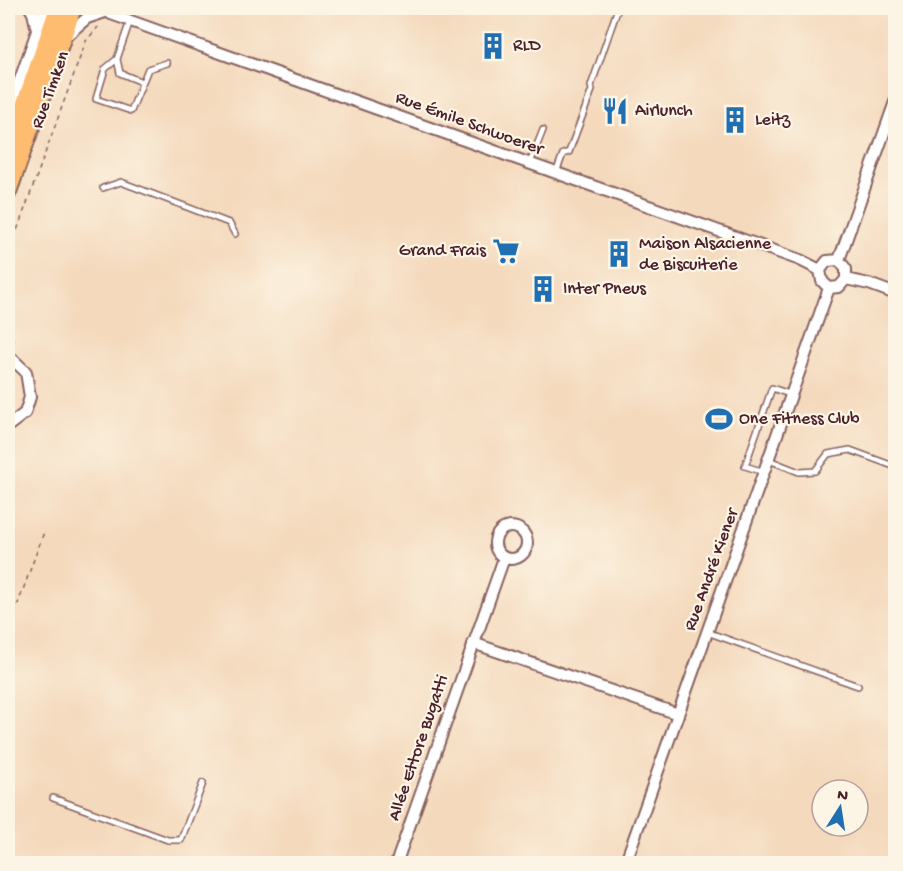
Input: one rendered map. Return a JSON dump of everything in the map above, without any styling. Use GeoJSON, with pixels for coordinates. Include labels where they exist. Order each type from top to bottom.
{"type":"FeatureCollection","features":[{"type":"Feature","properties":{"kind":"main road"},"geometry":{"type":"LineString","coordinates":[[8,152],[58,8]]}},
{"type":"Feature","properties":{"kind":"main road"},"geometry":{"type":"LineString","coordinates":[[8,192],[74,8]]}},
{"type":"Feature","properties":{"kind":"street"},"geometry":{"type":"LineString","coordinates":[[30,8],[37,30]]}},
{"type":"Feature","properties":{"kind":"street"},"geometry":{"type":"LineString","coordinates":[[8,114],[45,8]]}},
{"type":"Feature","properties":{"kind":"street"},"geometry":{"type":"LineString","coordinates":[[62,39],[87,18],[107,9]]}},
{"type":"Feature","properties":{"kind":"street","name":"Rue Émile Schwoerer"},"geometry":{"type":"LineString","coordinates":[[107,9],[111,14],[130,21],[800,260],[820,270]]}},
{"type":"Feature","properties":{"kind":"street"},"geometry":{"type":"LineString","coordinates":[[839,260],[896,99]]}},
{"type":"Feature","properties":{"kind":"street"},"geometry":{"type":"LineString","coordinates":[[839,260],[846,268],[846,279],[839,287],[829,288],[822,282],[820,270],[827,261],[839,260]]}},
{"type":"Feature","properties":{"kind":"street"},"geometry":{"type":"LineString","coordinates":[[846,279],[896,294]]}},
{"type":"Feature","properties":{"kind":"street","name":"Rue André Kiener"},"geometry":{"type":"LineString","coordinates":[[625,864],[829,288]]}},
{"type":"Feature","properties":{"kind":"street"},"geometry":{"type":"LineString","coordinates":[[8,355],[26,372],[30,397],[25,413],[8,426]]}},
{"type":"Feature","properties":{"kind":"street","name":"Allée Ettore Bugatti"},"geometry":{"type":"LineString","coordinates":[[396,864],[504,558]]}},
{"type":"Feature","properties":{"kind":"street"},"geometry":{"type":"LineString","coordinates":[[473,643],[678,714]]}},
{"type":"Feature","properties":{"kind":"lane"},"geometry":{"type":"LineString","coordinates":[[556,172],[563,154],[569,152],[592,90],[591,86],[618,8]]}},
{"type":"Feature","properties":{"kind":"lane"},"geometry":{"type":"LineString","coordinates":[[130,21],[117,59],[120,73],[142,82]]}},
{"type":"Feature","properties":{"kind":"lane"},"geometry":{"type":"LineString","coordinates":[[117,59],[105,69],[96,99],[131,111],[148,69],[167,63]]}},
{"type":"Feature","properties":{"kind":"lane"},"geometry":{"type":"LineString","coordinates":[[530,164],[543,130]]}},
{"type":"Feature","properties":{"kind":"lane"},"geometry":{"type":"LineString","coordinates":[[103,188],[121,182],[229,224],[235,234]]}},
{"type":"Feature","properties":{"kind":"lane"},"geometry":{"type":"LineString","coordinates":[[764,472],[745,466],[772,388],[792,395]]}},
{"type":"Feature","properties":{"kind":"lane"},"geometry":{"type":"LineString","coordinates":[[769,460],[799,472],[815,471],[828,454],[850,450],[896,467]]}},
{"type":"Feature","properties":{"kind":"lane"},"geometry":{"type":"LineString","coordinates":[[707,632],[858,686]]}},
{"type":"Feature","properties":{"kind":"lane"},"geometry":{"type":"LineString","coordinates":[[53,798],[168,840],[181,840],[203,783]]}},
{"type":"Feature","properties":{"kind":"path","name":"Rue Timken"},"geometry":{"type":"LineString","coordinates":[[8,255],[86,41],[99,25],[107,9]]}},
{"type":"Feature","properties":{"kind":"path"},"geometry":{"type":"LineString","coordinates":[[8,312],[14,343],[8,355]]}},
{"type":"Feature","properties":{"kind":"path"},"geometry":{"type":"LineString","coordinates":[[8,631],[44,532]]}},
{"type":"Feature","properties":{"kind":"place","name":"RLD"},"geometry":{"type":"Point","coordinates":[493,46]}},
{"type":"Feature","properties":{"kind":"place","name":"Airlunch"},"geometry":{"type":"Point","coordinates":[615,111]}},
{"type":"Feature","properties":{"kind":"place","name":"Leitz"},"geometry":{"type":"Point","coordinates":[735,120]}},
{"type":"Feature","properties":{"kind":"place","name":"Grand Frais"},"geometry":{"type":"Point","coordinates":[506,251]}},
{"type":"Feature","properties":{"kind":"place","name":"Maison Alsacienne de Biscuiterie"},"geometry":{"type":"Point","coordinates":[619,254]}},
{"type":"Feature","properties":{"kind":"place","name":"Inter Pneus"},"geometry":{"type":"Point","coordinates":[543,289]}},
{"type":"Feature","properties":{"kind":"place","name":"One Fitness Club"},"geometry":{"type":"Point","coordinates":[719,419]}}]}
